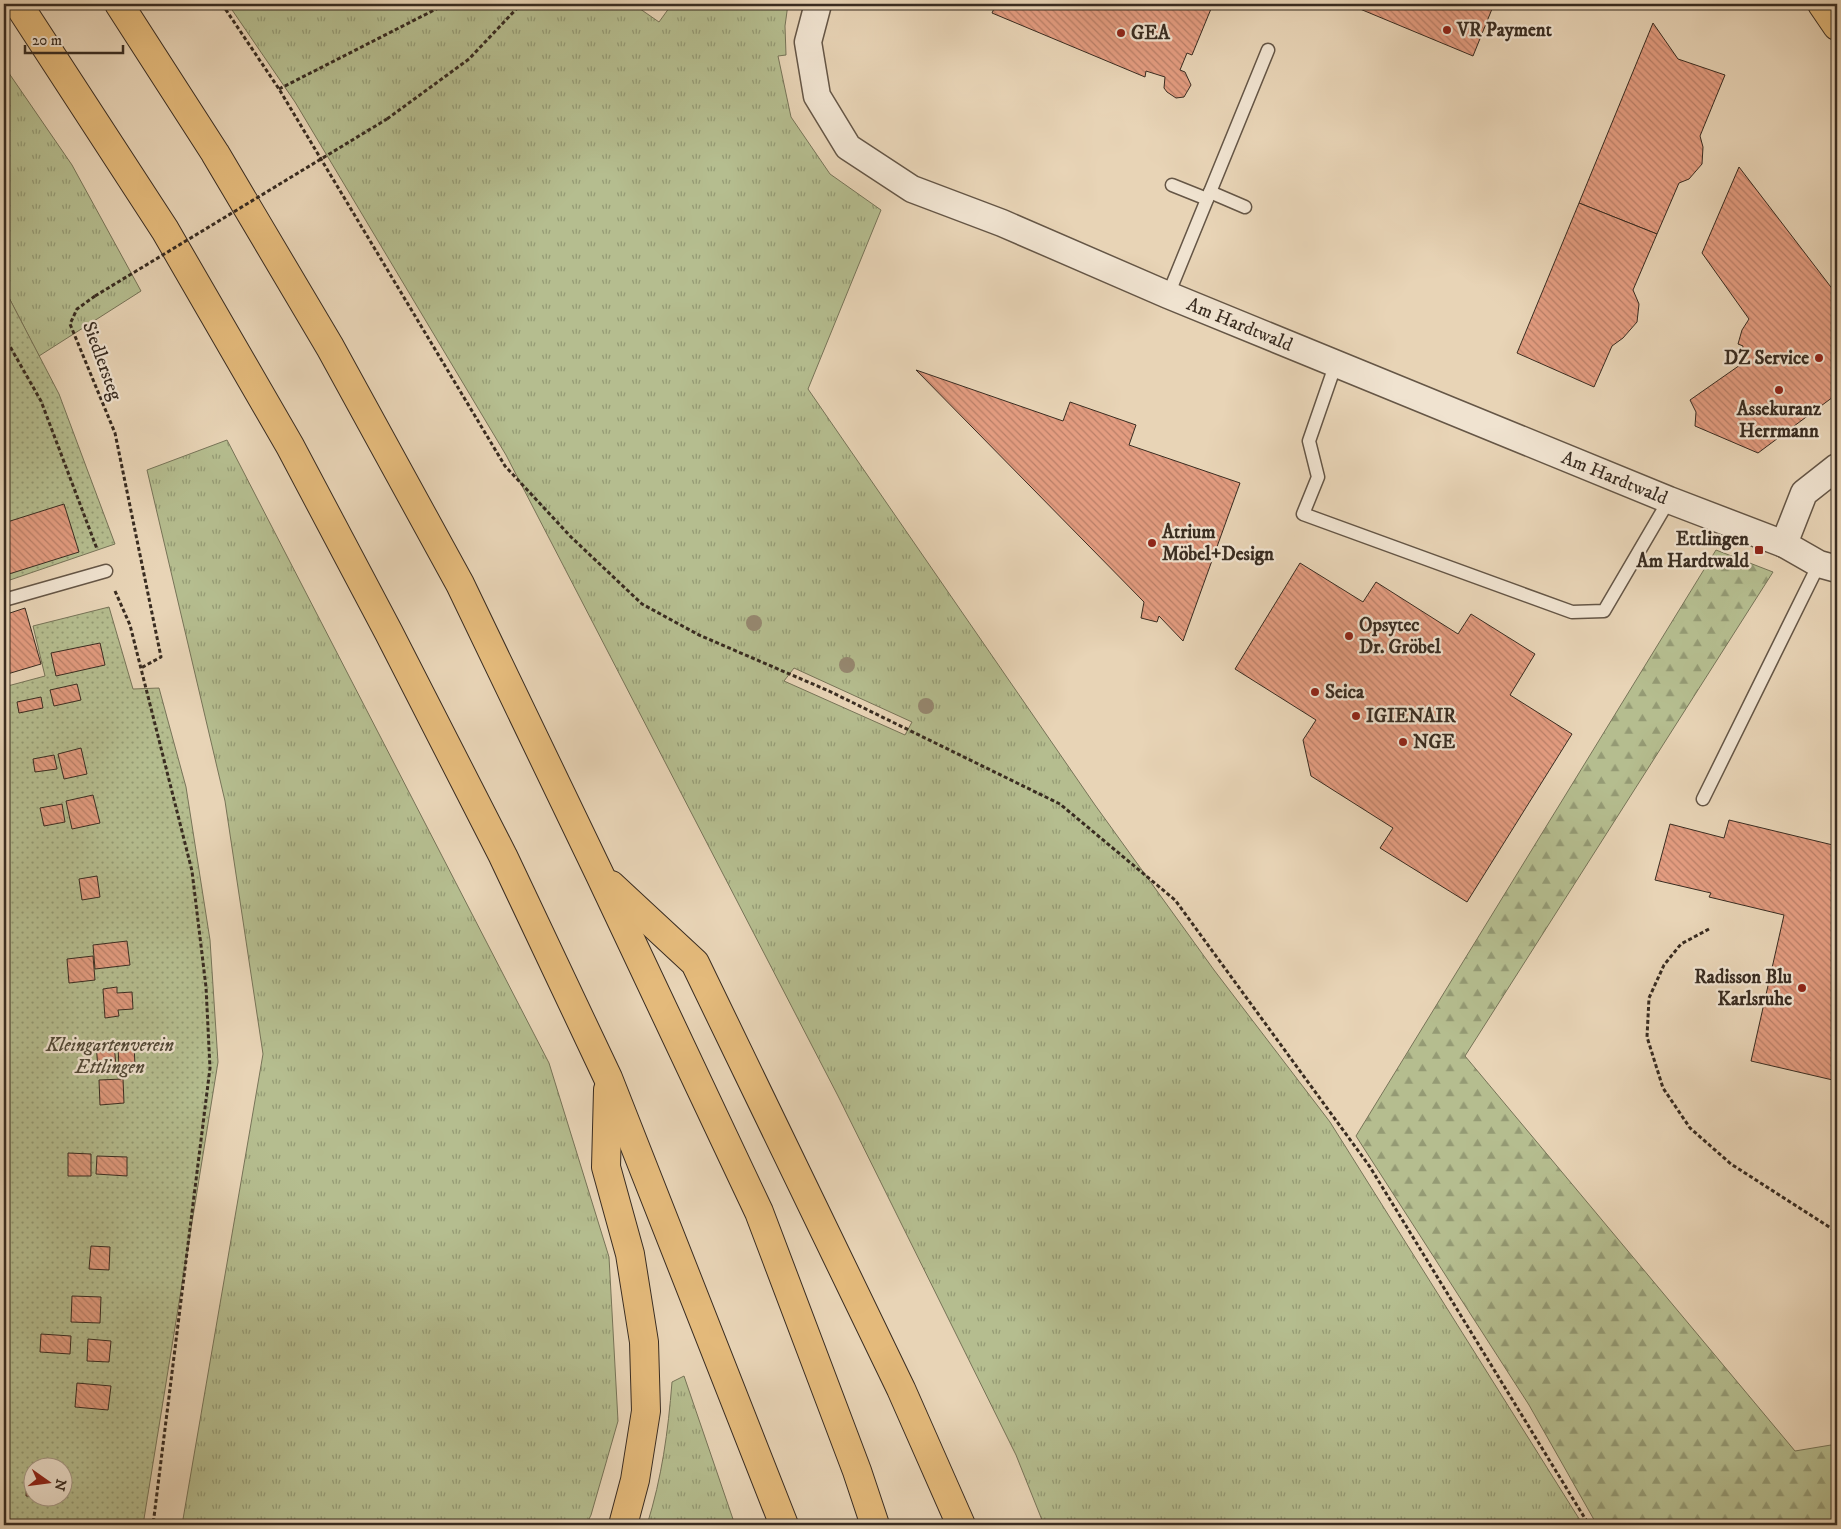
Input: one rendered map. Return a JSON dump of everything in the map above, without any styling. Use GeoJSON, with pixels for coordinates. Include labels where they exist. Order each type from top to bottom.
{"type":"FeatureCollection","features":[{"type":"Feature","properties":{"kind":"highway"},"geometry":{"type":"LineString","coordinates":[[18,4],[165,230],[290,446],[390,633],[503,856],[608,1078],[784,1525]]}},
{"type":"Feature","properties":{"kind":"highway"},"geometry":{"type":"LineString","coordinates":[[119,4],[215,153],[330,347],[460,584],[759,1212],[857,1471],[875,1525]]}},
{"type":"Feature","properties":{"kind":"highway"},"geometry":{"type":"LineString","coordinates":[[1822,4],[1837,26]]}},
{"type":"Feature","properties":{"kind":"highway"},"geometry":{"type":"LineString","coordinates":[[599,873],[694,963],[901,1389],[961,1525]]}},
{"type":"Feature","properties":{"kind":"highway"},"geometry":{"type":"LineString","coordinates":[[608,1078],[606,1167],[630,1254],[644,1342],[646,1411],[635,1480],[623,1525]]}},
{"type":"Feature","properties":{"kind":"street","name":"Am Hardtwald"},"geometry":{"type":"LineString","coordinates":[[818,4],[808,42],[817,96],[848,147],[912,189],[1002,222],[1168,295],[1336,362],[1669,500],[1784,544],[1828,567]]}},
{"type":"Feature","properties":{"kind":"street"},"geometry":{"type":"LineString","coordinates":[[1784,544],[1804,493],[1837,466]]}},
{"type":"Feature","properties":{"kind":"lane"},"geometry":{"type":"LineString","coordinates":[[1168,295],[1268,50]]}},
{"type":"Feature","properties":{"kind":"lane"},"geometry":{"type":"LineString","coordinates":[[1172,185],[1245,207]]}},
{"type":"Feature","properties":{"kind":"lane"},"geometry":{"type":"LineString","coordinates":[[1336,362],[1309,441],[1318,477],[1304,514],[1572,612],[1604,611],[1669,500]]}},
{"type":"Feature","properties":{"kind":"lane"},"geometry":{"type":"LineString","coordinates":[[1703,800],[1828,567]]}},
{"type":"Feature","properties":{"kind":"lane"},"geometry":{"type":"LineString","coordinates":[[4,600],[106,571]]}},
{"type":"Feature","properties":{"kind":"path"},"geometry":{"type":"LineString","coordinates":[[222,4],[279,89],[506,466],[571,538],[642,604],[699,635],[829,691],[1060,804],[1175,900],[1370,1167],[1589,1525]]}},
{"type":"Feature","properties":{"kind":"path"},"geometry":{"type":"LineString","coordinates":[[279,89],[446,4]]}},
{"type":"Feature","properties":{"kind":"path","name":"Siedlersteg"},"geometry":{"type":"LineString","coordinates":[[141,668],[161,657],[115,433],[70,324],[77,309],[95,296],[387,119],[469,58],[521,4]]}},
{"type":"Feature","properties":{"kind":"path"},"geometry":{"type":"LineString","coordinates":[[4,336],[41,401],[106,571],[130,625],[192,871],[206,986],[210,1068],[153,1525]]}},
{"type":"Feature","properties":{"kind":"path"},"geometry":{"type":"LineString","coordinates":[[1709,929],[1681,944],[1664,965],[1649,998],[1647,1037],[1663,1088],[1690,1128],[1731,1164],[1837,1232]]}},
{"type":"Feature","properties":{"kind":"path"},"geometry":{"type":"LineString","coordinates":[[4,1033],[7,1082],[4,1162]]}},
{"type":"Feature","properties":{"kind":"green space"},"geometry":{"type":"Polygon","coordinates":[[[228,4],[633,4],[659,22],[672,4],[788,4],[785,26],[786,55],[778,56],[791,117],[830,174],[881,210],[808,389],[1095,805],[1214,970],[1330,1122],[1583,1525],[1044,1525],[1016,1455],[838,1096],[506,455],[295,102],[228,4]],[[794,668],[784,681],[905,735],[912,722],[794,668]]]}},
{"type":"Feature","properties":{"kind":"green space"},"geometry":{"type":"Polygon","coordinates":[[[4,66],[72,165],[141,291],[39,356],[4,288],[4,66]]]}},
{"type":"Feature","properties":{"kind":"green space"},"geometry":{"type":"Polygon","coordinates":[[[4,288],[59,394],[115,544],[7,581],[4,572],[4,288]]]}},
{"type":"Feature","properties":{"kind":"green space"},"geometry":{"type":"Polygon","coordinates":[[[227,440],[549,1063],[609,1257],[618,1421],[591,1515],[586,1525],[182,1525],[263,1054],[225,801],[147,470],[227,440]]]}},
{"type":"Feature","properties":{"kind":"green space"},"geometry":{"type":"Polygon","coordinates":[[[1716,550],[1773,572],[1465,1056],[1795,1451],[1837,1444],[1837,1525],[1597,1525],[1529,1405],[1356,1136],[1716,550]]]}},
{"type":"Feature","properties":{"kind":"green space","name":"Kleingartenverein Ettlingen"},"geometry":{"type":"Polygon","coordinates":[[[109,607],[133,689],[159,688],[186,787],[210,940],[218,1062],[143,1525],[4,1525],[4,687],[45,676],[33,626],[109,607]]]}},
{"type":"Feature","properties":{"kind":"green space"},"geometry":{"type":"Polygon","coordinates":[[[684,1376],[735,1525],[647,1525],[664,1454],[672,1382],[684,1376]]]}},
{"type":"Feature","properties":{"kind":"building","name":"GEA"},"geometry":{"type":"Polygon","coordinates":[[[996,4],[1213,4],[1192,55],[1187,53],[1180,70],[1185,72],[1191,85],[1184,97],[1176,98],[1164,88],[1165,77],[1146,71],[1145,77],[992,13],[996,4]]]}},
{"type":"Feature","properties":{"kind":"building","name":"VR Payment"},"geometry":{"type":"Polygon","coordinates":[[[1348,4],[1494,4],[1473,56],[1348,4]]]}},
{"type":"Feature","properties":{"kind":"building"},"geometry":{"type":"Polygon","coordinates":[[[1653,23],[1678,59],[1725,75],[1700,136],[1703,147],[1702,164],[1689,179],[1679,183],[1657,234],[1579,203],[1653,23]]]}},
{"type":"Feature","properties":{"kind":"building"},"geometry":{"type":"Polygon","coordinates":[[[1739,167],[1837,295],[1837,394],[1758,453],[1695,426],[1696,412],[1690,400],[1740,365],[1743,346],[1738,344],[1742,330],[1749,319],[1702,253],[1739,167]]]}},
{"type":"Feature","properties":{"kind":"building"},"geometry":{"type":"Polygon","coordinates":[[[1579,203],[1657,234],[1633,290],[1639,304],[1637,322],[1623,338],[1612,346],[1594,387],[1517,353],[1579,203]]]}},
{"type":"Feature","properties":{"kind":"building","name":"Atrium Möbel+Design"},"geometry":{"type":"Polygon","coordinates":[[[916,370],[1063,421],[1070,402],[1136,425],[1129,445],[1240,483],[1183,641],[1159,616],[1157,622],[1141,618],[1144,602],[916,370]]]}},
{"type":"Feature","properties":{"kind":"building"},"geometry":{"type":"Polygon","coordinates":[[[64,504],[79,552],[9,574],[4,557],[4,523],[64,504]]]}},
{"type":"Feature","properties":{"kind":"building"},"geometry":{"type":"Polygon","coordinates":[[[1300,563],[1363,602],[1376,582],[1458,634],[1471,614],[1535,654],[1510,695],[1572,734],[1467,902],[1380,848],[1393,828],[1311,776],[1303,740],[1316,720],[1235,669],[1300,563]]]}},
{"type":"Feature","properties":{"kind":"building"},"geometry":{"type":"Polygon","coordinates":[[[25,608],[41,664],[4,675],[4,615],[25,608]]]}},
{"type":"Feature","properties":{"kind":"building"},"geometry":{"type":"Polygon","coordinates":[[[100,643],[105,665],[56,676],[51,653],[100,643]]]}},
{"type":"Feature","properties":{"kind":"building"},"geometry":{"type":"Polygon","coordinates":[[[77,684],[81,700],[54,706],[50,690],[77,684]]]}},
{"type":"Feature","properties":{"kind":"building"},"geometry":{"type":"Polygon","coordinates":[[[41,697],[43,708],[19,713],[17,702],[41,697]]]}},
{"type":"Feature","properties":{"kind":"building"},"geometry":{"type":"Polygon","coordinates":[[[81,748],[87,774],[64,779],[58,754],[81,748]]]}},
{"type":"Feature","properties":{"kind":"building"},"geometry":{"type":"Polygon","coordinates":[[[54,755],[57,769],[35,772],[33,759],[54,755]]]}},
{"type":"Feature","properties":{"kind":"building"},"geometry":{"type":"Polygon","coordinates":[[[93,795],[100,823],[72,829],[66,801],[93,795]]]}},
{"type":"Feature","properties":{"kind":"building"},"geometry":{"type":"Polygon","coordinates":[[[62,804],[65,822],[44,826],[40,808],[62,804]]]}},
{"type":"Feature","properties":{"kind":"building","name":"Radisson Blu Karlsruhe"},"geometry":{"type":"Polygon","coordinates":[[[1729,820],[1837,846],[1837,1081],[1751,1061],[1784,915],[1709,897],[1711,893],[1655,880],[1670,824],[1724,838],[1729,820]]]}},
{"type":"Feature","properties":{"kind":"building"},"geometry":{"type":"Polygon","coordinates":[[[97,876],[100,897],[82,900],[79,879],[97,876]]]}},
{"type":"Feature","properties":{"kind":"building"},"geometry":{"type":"Polygon","coordinates":[[[127,941],[130,965],[95,969],[93,945],[127,941]]]}},
{"type":"Feature","properties":{"kind":"building"},"geometry":{"type":"Polygon","coordinates":[[[93,956],[95,980],[69,983],[67,959],[93,956]]]}},
{"type":"Feature","properties":{"kind":"building"},"geometry":{"type":"Polygon","coordinates":[[[117,987],[117,993],[132,992],[133,1009],[118,1010],[119,1016],[105,1018],[103,989],[117,987]]]}},
{"type":"Feature","properties":{"kind":"building"},"geometry":{"type":"Polygon","coordinates":[[[114,1043],[116,1067],[98,1068],[96,1044],[114,1043]]]}},
{"type":"Feature","properties":{"kind":"building"},"geometry":{"type":"Polygon","coordinates":[[[134,1044],[135,1066],[119,1068],[118,1046],[134,1044]]]}},
{"type":"Feature","properties":{"kind":"building"},"geometry":{"type":"Polygon","coordinates":[[[123,1079],[124,1103],[100,1105],[99,1080],[123,1079]]]}},
{"type":"Feature","properties":{"kind":"building"},"geometry":{"type":"Polygon","coordinates":[[[68,1153],[91,1154],[91,1176],[68,1176],[68,1153]]]}},
{"type":"Feature","properties":{"kind":"building"},"geometry":{"type":"Polygon","coordinates":[[[97,1156],[127,1157],[127,1176],[96,1174],[97,1156]]]}},
{"type":"Feature","properties":{"kind":"building"},"geometry":{"type":"Polygon","coordinates":[[[91,1246],[110,1247],[109,1270],[89,1269],[91,1246]]]}},
{"type":"Feature","properties":{"kind":"building"},"geometry":{"type":"Polygon","coordinates":[[[72,1296],[101,1297],[100,1323],[71,1322],[72,1296]]]}},
{"type":"Feature","properties":{"kind":"building"},"geometry":{"type":"Polygon","coordinates":[[[41,1334],[71,1336],[70,1354],[40,1352],[41,1334]]]}},
{"type":"Feature","properties":{"kind":"building"},"geometry":{"type":"Polygon","coordinates":[[[88,1339],[111,1341],[109,1362],[87,1361],[88,1339]]]}},
{"type":"Feature","properties":{"kind":"building"},"geometry":{"type":"Polygon","coordinates":[[[77,1383],[111,1386],[108,1410],[75,1407],[77,1383]]]}},
{"type":"Feature","properties":{"kind":"place","name":"VR Payment"},"geometry":{"type":"Point","coordinates":[1447,30]}},
{"type":"Feature","properties":{"kind":"place","name":"GEA"},"geometry":{"type":"Point","coordinates":[1121,33]}},
{"type":"Feature","properties":{"kind":"place","name":"DZ Service"},"geometry":{"type":"Point","coordinates":[1819,358]}},
{"type":"Feature","properties":{"kind":"place","name":"Assekuranz Herrmann"},"geometry":{"type":"Point","coordinates":[1779,390]}},
{"type":"Feature","properties":{"kind":"place","name":"Atrium Möbel+Design"},"geometry":{"type":"Point","coordinates":[1152,543]}},
{"type":"Feature","properties":{"kind":"place","name":"Ettlingen Am Hardtwald"},"geometry":{"type":"Point","coordinates":[1759,550]}},
{"type":"Feature","properties":{"kind":"place","name":"Opsytec Dr. Gröbel"},"geometry":{"type":"Point","coordinates":[1349,636]}},
{"type":"Feature","properties":{"kind":"place","name":"Seica"},"geometry":{"type":"Point","coordinates":[1315,692]}},
{"type":"Feature","properties":{"kind":"place","name":"IGIENAIR"},"geometry":{"type":"Point","coordinates":[1356,716]}},
{"type":"Feature","properties":{"kind":"place","name":"NGE"},"geometry":{"type":"Point","coordinates":[1403,742]}},
{"type":"Feature","properties":{"kind":"place","name":"Radisson Blu Karlsruhe"},"geometry":{"type":"Point","coordinates":[1802,988]}}]}
